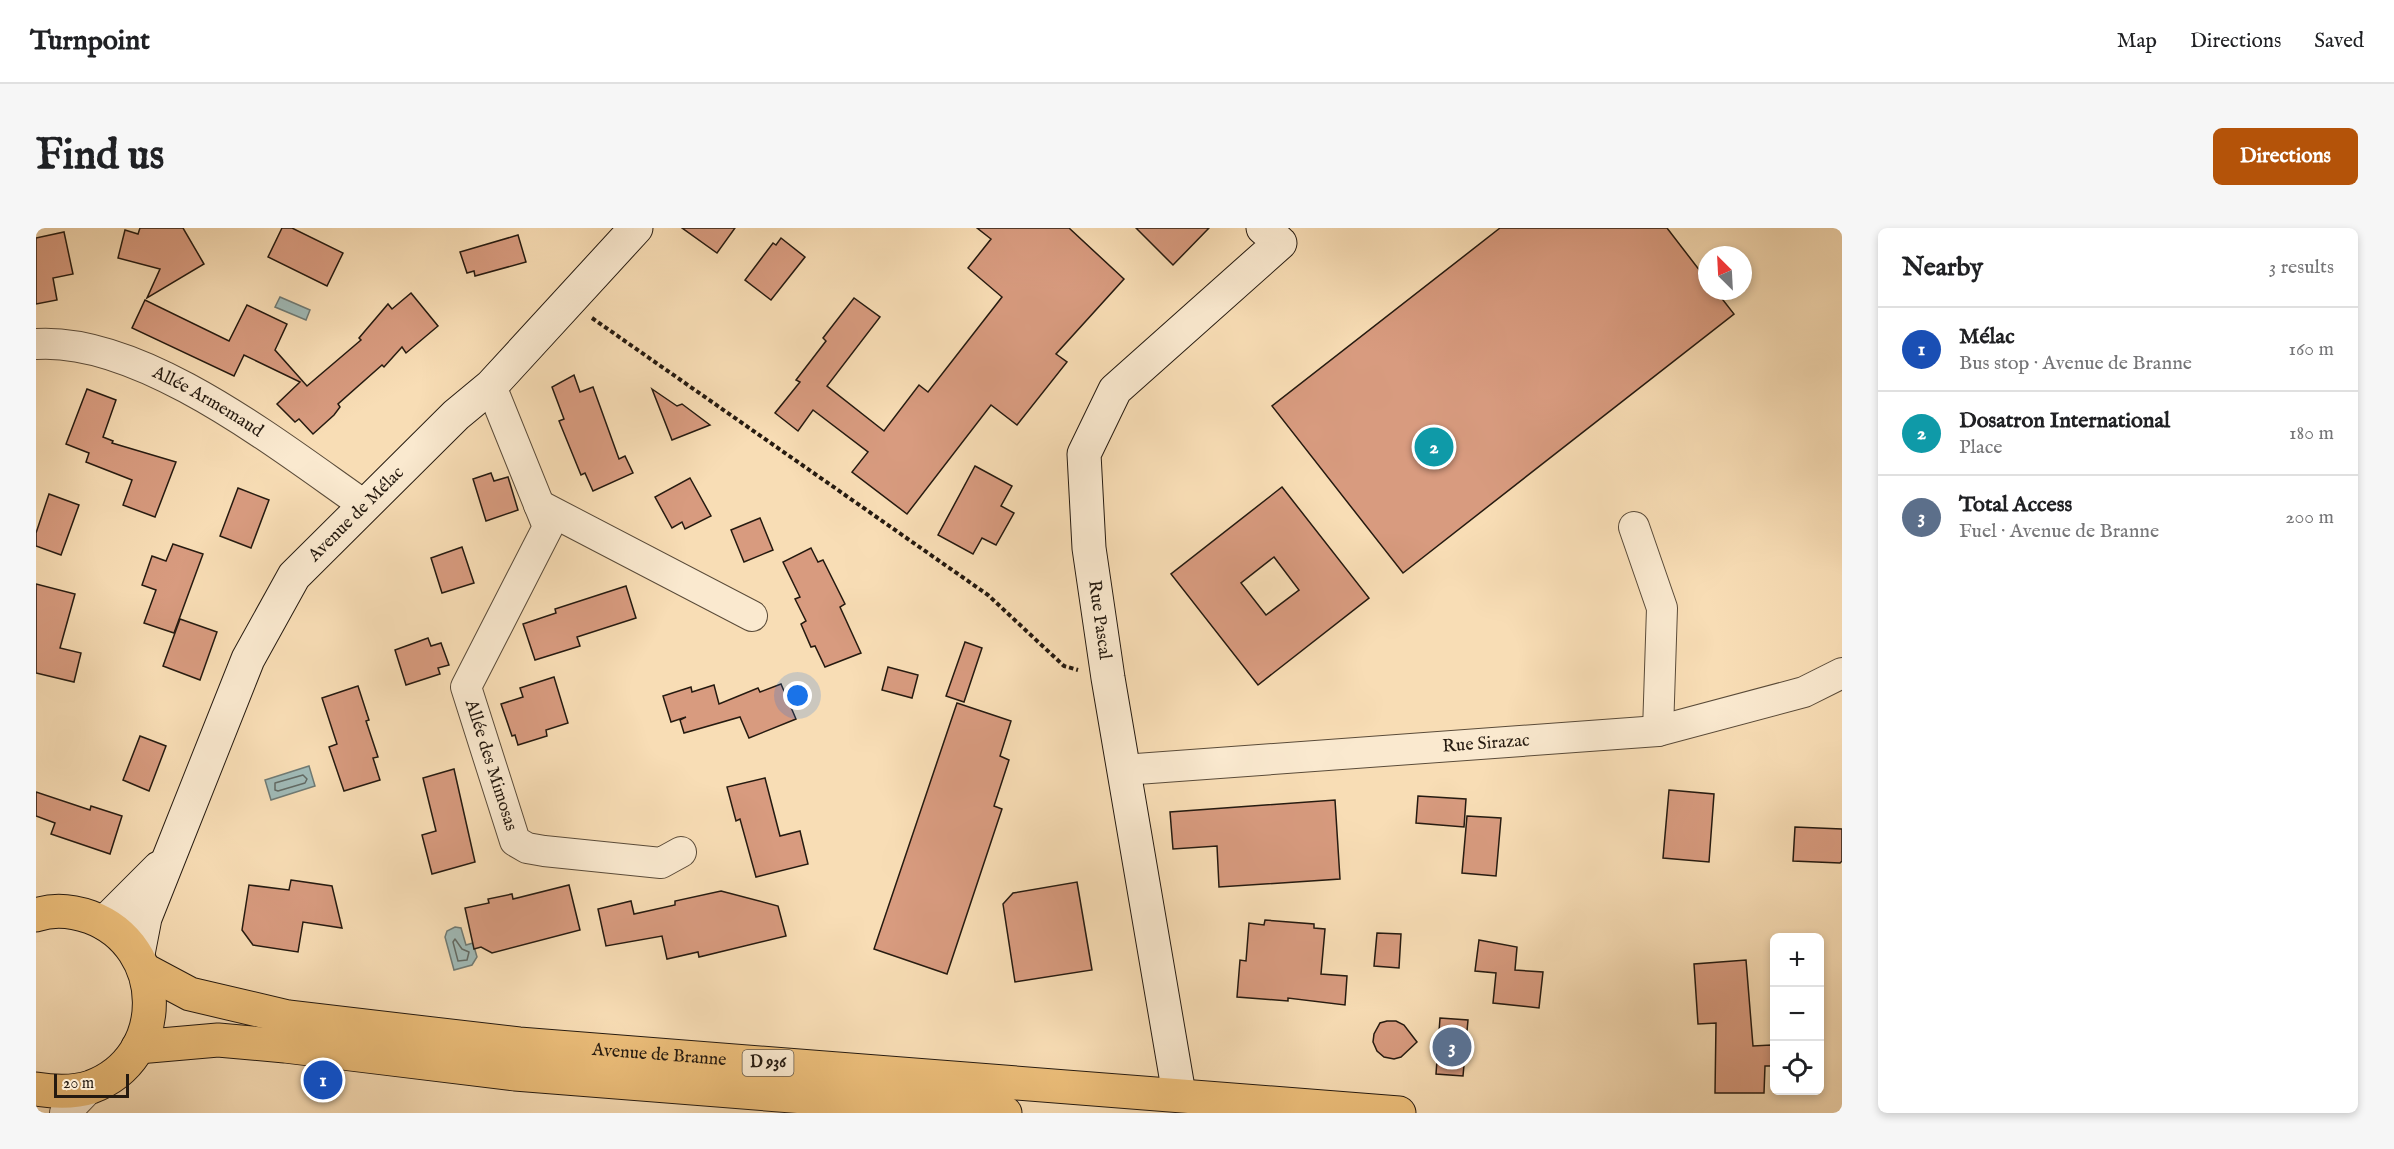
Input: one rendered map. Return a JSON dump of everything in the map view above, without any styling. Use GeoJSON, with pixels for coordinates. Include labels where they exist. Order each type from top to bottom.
{"type":"FeatureCollection","features":[{"type":"Feature","properties":{"kind":"main road","name":"Avenue de Branne"},"geometry":{"type":"LineString","coordinates":[[36,915],[45,912],[75,912],[104,923],[123,936],[141,962],[190,994],[288,1017],[519,1044],[1399,1113]]}},
{"type":"Feature","properties":{"kind":"main road"},"geometry":{"type":"LineString","coordinates":[[36,1089],[62,1092],[90,1087],[109,1078],[125,1064],[138,1047],[148,1023],[150,1005],[141,962]]}},
{"type":"Feature","properties":{"kind":"main road","name":"Avenue de Branne"},"geometry":{"type":"LineString","coordinates":[[138,1047],[218,1040],[515,1074],[1005,1113]]}},
{"type":"Feature","properties":{"kind":"street","name":"Avenue de Mélac"},"geometry":{"type":"LineString","coordinates":[[141,962],[145,918],[167,861],[248,659],[294,576],[456,415],[491,386],[570,303],[636,228]]}},
{"type":"Feature","properties":{"kind":"street","name":"Rue Pascal"},"geometry":{"type":"LineString","coordinates":[[1179,1094],[1108,678],[1089,548],[1084,454],[1115,390],[1280,243],[1263,228]]}},
{"type":"Feature","properties":{"kind":"street","name":"Allée Armemaud"},"geometry":{"type":"LineString","coordinates":[[36,344],[58,342],[125,358],[202,397],[280,446],[364,505]]}},
{"type":"Feature","properties":{"kind":"street","name":"Allée des Mimosas"},"geometry":{"type":"LineString","coordinates":[[491,386],[548,527],[466,687],[515,841],[527,848],[544,851],[662,863],[681,852]]}},
{"type":"Feature","properties":{"kind":"street"},"geometry":{"type":"LineString","coordinates":[[538,505],[752,616]]}},
{"type":"Feature","properties":{"kind":"street"},"geometry":{"type":"LineString","coordinates":[[1634,527],[1662,608],[1658,731]]}},
{"type":"Feature","properties":{"kind":"street","name":"Rue Sirazac"},"geometry":{"type":"LineString","coordinates":[[1123,770],[1658,731],[1804,692],[1842,673]]}},
{"type":"Feature","properties":{"kind":"street","name":"Avenue de Mélac"},"geometry":{"type":"LineString","coordinates":[[104,923],[167,861]]}},
{"type":"Feature","properties":{"kind":"street"},"geometry":{"type":"LineString","coordinates":[[65,1113],[90,1087]]}},
{"type":"Feature","properties":{"kind":"path"},"geometry":{"type":"LineString","coordinates":[[570,303],[988,595],[1064,666],[1108,678]]}},
{"type":"Feature","properties":{"kind":"water"},"geometry":{"type":"Polygon","coordinates":[[[280,297],[310,310],[306,320],[275,307],[280,297]]]}},
{"type":"Feature","properties":{"kind":"water"},"geometry":{"type":"Polygon","coordinates":[[[309,766],[315,786],[271,800],[265,780],[309,766]]]}},
{"type":"Feature","properties":{"kind":"water"},"geometry":{"type":"Polygon","coordinates":[[[455,927],[461,928],[466,945],[473,943],[477,957],[472,965],[454,970],[445,937],[447,931],[455,927]]]}},
{"type":"Feature","properties":{"kind":"building"},"geometry":{"type":"Polygon","coordinates":[[[140,228],[183,228],[204,264],[147,298],[160,269],[118,258],[125,230],[138,234],[140,228]]]}},
{"type":"Feature","properties":{"kind":"building"},"geometry":{"type":"Polygon","coordinates":[[[282,228],[292,228],[343,253],[327,286],[268,257],[282,228]]]}},
{"type":"Feature","properties":{"kind":"building"},"geometry":{"type":"Polygon","coordinates":[[[682,228],[735,228],[717,253],[682,228]]]}},
{"type":"Feature","properties":{"kind":"building"},"geometry":{"type":"Polygon","coordinates":[[[977,228],[1069,228],[1124,279],[1056,354],[1067,362],[1017,425],[991,405],[907,514],[852,472],[868,452],[813,410],[798,431],[775,413],[800,382],[796,380],[826,341],[823,338],[854,298],[880,317],[827,386],[884,431],[919,385],[928,392],[1002,297],[968,268],[991,239],[977,228]]]}},
{"type":"Feature","properties":{"kind":"building"},"geometry":{"type":"Polygon","coordinates":[[[1136,228],[1209,228],[1173,265],[1136,228]]]}},
{"type":"Feature","properties":{"kind":"building"},"geometry":{"type":"Polygon","coordinates":[[[1500,228],[1667,228],[1698,268],[1698,300],[1723,300],[1734,314],[1403,573],[1272,406],[1500,228]]]}},
{"type":"Feature","properties":{"kind":"building"},"geometry":{"type":"Polygon","coordinates":[[[64,232],[73,274],[53,278],[57,300],[36,304],[36,238],[64,232]]]}},
{"type":"Feature","properties":{"kind":"building"},"geometry":{"type":"Polygon","coordinates":[[[518,235],[526,262],[475,276],[474,271],[467,273],[460,252],[518,235]]]}},
{"type":"Feature","properties":{"kind":"building"},"geometry":{"type":"Polygon","coordinates":[[[781,238],[805,257],[771,300],[745,280],[773,243],[776,245],[781,238]]]}},
{"type":"Feature","properties":{"kind":"building"},"geometry":{"type":"Polygon","coordinates":[[[411,293],[438,326],[406,353],[402,347],[384,367],[382,365],[338,404],[340,407],[334,415],[313,434],[299,419],[295,422],[277,404],[300,382],[244,355],[234,376],[132,328],[145,300],[229,341],[247,305],[287,324],[275,350],[307,386],[361,340],[359,338],[388,304],[392,309],[411,293]]]}},
{"type":"Feature","properties":{"kind":"building"},"geometry":{"type":"Polygon","coordinates":[[[574,375],[580,392],[593,387],[619,459],[625,456],[633,473],[593,491],[585,473],[581,475],[559,421],[564,419],[552,387],[574,375]]]}},
{"type":"Feature","properties":{"kind":"building"},"geometry":{"type":"Polygon","coordinates":[[[87,389],[116,400],[103,437],[113,441],[112,443],[176,462],[155,517],[123,505],[132,480],[86,462],[89,453],[66,444],[87,389]]]}},
{"type":"Feature","properties":{"kind":"building"},"geometry":{"type":"Polygon","coordinates":[[[652,389],[677,406],[682,404],[710,425],[672,440],[652,389]]]}},
{"type":"Feature","properties":{"kind":"building"},"geometry":{"type":"Polygon","coordinates":[[[975,466],[1012,486],[1001,506],[1014,513],[996,545],[982,538],[973,554],[938,535],[975,466]]]}},
{"type":"Feature","properties":{"kind":"building"},"geometry":{"type":"Polygon","coordinates":[[[491,473],[494,481],[508,477],[518,510],[486,521],[473,479],[491,473]]]}},
{"type":"Feature","properties":{"kind":"building"},"geometry":{"type":"Polygon","coordinates":[[[690,478],[711,516],[685,529],[682,522],[672,528],[655,497],[690,478]]]}},
{"type":"Feature","properties":{"kind":"building"},"geometry":{"type":"Polygon","coordinates":[[[1282,487],[1369,598],[1258,685],[1171,574],[1282,487]],[[1274,557],[1241,583],[1266,615],[1299,590],[1274,557]]]}},
{"type":"Feature","properties":{"kind":"building"},"geometry":{"type":"Polygon","coordinates":[[[238,488],[269,500],[251,548],[220,536],[238,488]]]}},
{"type":"Feature","properties":{"kind":"building"},"geometry":{"type":"Polygon","coordinates":[[[49,494],[79,505],[61,555],[36,546],[36,533],[49,494]]]}},
{"type":"Feature","properties":{"kind":"building"},"geometry":{"type":"Polygon","coordinates":[[[760,518],[773,550],[744,562],[731,530],[760,518]]]}},
{"type":"Feature","properties":{"kind":"building"},"geometry":{"type":"Polygon","coordinates":[[[173,544],[203,554],[174,633],[144,623],[156,590],[142,585],[152,556],[166,561],[173,544]]]}},
{"type":"Feature","properties":{"kind":"building"},"geometry":{"type":"Polygon","coordinates":[[[462,547],[474,583],[442,593],[431,558],[462,547]]]}},
{"type":"Feature","properties":{"kind":"building"},"geometry":{"type":"Polygon","coordinates":[[[811,548],[818,562],[823,560],[845,604],[840,607],[861,653],[825,667],[815,646],[811,647],[801,624],[806,621],[795,599],[800,597],[783,562],[811,548]]]}},
{"type":"Feature","properties":{"kind":"building"},"geometry":{"type":"Polygon","coordinates":[[[36,584],[75,594],[60,648],[81,653],[74,682],[36,673],[36,584]]]}},
{"type":"Feature","properties":{"kind":"building"},"geometry":{"type":"Polygon","coordinates":[[[626,586],[636,618],[577,637],[580,646],[535,660],[523,624],[556,613],[555,609],[626,586]]]}},
{"type":"Feature","properties":{"kind":"building"},"geometry":{"type":"Polygon","coordinates":[[[180,619],[217,632],[200,680],[163,666],[180,619]]]}},
{"type":"Feature","properties":{"kind":"building"},"geometry":{"type":"Polygon","coordinates":[[[428,638],[431,646],[441,643],[449,665],[438,668],[440,674],[406,685],[395,650],[428,638]]]}},
{"type":"Feature","properties":{"kind":"building"},"geometry":{"type":"Polygon","coordinates":[[[965,642],[982,648],[964,702],[946,696],[965,642]]]}},
{"type":"Feature","properties":{"kind":"building"},"geometry":{"type":"Polygon","coordinates":[[[888,667],[918,675],[912,698],[882,690],[888,667]]]}},
{"type":"Feature","properties":{"kind":"building"},"geometry":{"type":"Polygon","coordinates":[[[554,677],[568,723],[546,730],[547,736],[518,745],[515,735],[512,736],[501,704],[523,697],[520,688],[554,677]]]}},
{"type":"Feature","properties":{"kind":"building"},"geometry":{"type":"Polygon","coordinates":[[[781,684],[796,719],[749,738],[740,717],[684,733],[680,720],[686,717],[671,722],[663,696],[691,687],[692,692],[714,685],[719,704],[758,688],[760,692],[781,684]]]}},
{"type":"Feature","properties":{"kind":"building"},"geometry":{"type":"Polygon","coordinates":[[[358,686],[378,757],[373,758],[380,780],[344,791],[329,747],[337,744],[322,698],[358,686]]]}},
{"type":"Feature","properties":{"kind":"building"},"geometry":{"type":"Polygon","coordinates":[[[957,703],[1011,721],[1000,756],[1009,760],[994,806],[1002,809],[947,974],[874,949],[957,703]]]}},
{"type":"Feature","properties":{"kind":"building"},"geometry":{"type":"Polygon","coordinates":[[[140,736],[166,746],[149,791],[123,780],[140,736]]]}},
{"type":"Feature","properties":{"kind":"building"},"geometry":{"type":"Polygon","coordinates":[[[454,769],[475,862],[432,874],[422,835],[436,831],[423,778],[454,769]]]}},
{"type":"Feature","properties":{"kind":"building"},"geometry":{"type":"Polygon","coordinates":[[[765,778],[780,836],[800,831],[808,864],[756,877],[740,819],[736,821],[727,787],[765,778]]]}},
{"type":"Feature","properties":{"kind":"building"},"geometry":{"type":"Polygon","coordinates":[[[1669,790],[1714,794],[1709,862],[1663,858],[1669,790]]]}},
{"type":"Feature","properties":{"kind":"building"},"geometry":{"type":"Polygon","coordinates":[[[36,792],[90,810],[91,806],[122,816],[110,854],[51,834],[55,823],[36,816],[36,792]]]}},
{"type":"Feature","properties":{"kind":"building"},"geometry":{"type":"Polygon","coordinates":[[[1418,796],[1466,799],[1464,827],[1416,823],[1418,796]]]}},
{"type":"Feature","properties":{"kind":"building"},"geometry":{"type":"Polygon","coordinates":[[[1335,800],[1340,879],[1219,887],[1217,846],[1173,849],[1170,812],[1335,800]]]}},
{"type":"Feature","properties":{"kind":"building"},"geometry":{"type":"Polygon","coordinates":[[[1467,816],[1501,818],[1496,876],[1462,873],[1467,816]]]}},
{"type":"Feature","properties":{"kind":"building"},"geometry":{"type":"Polygon","coordinates":[[[1795,827],[1842,829],[1842,861],[1840,863],[1793,861],[1795,827]]]}},
{"type":"Feature","properties":{"kind":"building"},"geometry":{"type":"Polygon","coordinates":[[[291,880],[332,886],[342,928],[303,922],[298,952],[253,945],[242,930],[249,885],[289,890],[291,880]]]}},
{"type":"Feature","properties":{"kind":"building"},"geometry":{"type":"Polygon","coordinates":[[[1077,882],[1092,970],[1015,982],[1003,904],[1013,893],[1077,882]]]}},
{"type":"Feature","properties":{"kind":"building"},"geometry":{"type":"Polygon","coordinates":[[[569,885],[580,930],[492,953],[481,947],[474,949],[465,908],[489,903],[488,899],[512,894],[513,899],[569,885]]]}},
{"type":"Feature","properties":{"kind":"building"},"geometry":{"type":"Polygon","coordinates":[[[721,891],[778,906],[786,936],[699,957],[698,952],[667,959],[662,936],[606,946],[598,909],[631,901],[634,914],[675,905],[675,901],[721,891]]]}},
{"type":"Feature","properties":{"kind":"building"},"geometry":{"type":"Polygon","coordinates":[[[1265,920],[1314,924],[1314,928],[1325,929],[1321,974],[1347,976],[1345,1005],[1288,998],[1288,1001],[1237,997],[1240,960],[1246,961],[1249,923],[1264,925],[1265,920]]]}},
{"type":"Feature","properties":{"kind":"building"},"geometry":{"type":"Polygon","coordinates":[[[1377,933],[1401,934],[1399,968],[1374,966],[1377,933]]]}},
{"type":"Feature","properties":{"kind":"building"},"geometry":{"type":"Polygon","coordinates":[[[1479,940],[1517,947],[1515,970],[1543,972],[1539,1008],[1493,1003],[1496,973],[1475,971],[1479,940]]]}},
{"type":"Feature","properties":{"kind":"building"},"geometry":{"type":"Polygon","coordinates":[[[1746,960],[1753,1046],[1770,1045],[1770,1066],[1765,1066],[1764,1093],[1715,1093],[1716,1023],[1698,1024],[1694,964],[1746,960]]]}},
{"type":"Feature","properties":{"kind":"building"},"geometry":{"type":"Polygon","coordinates":[[[1440,1018],[1468,1020],[1463,1076],[1436,1074],[1440,1018]]]}},
{"type":"Feature","properties":{"kind":"building"},"geometry":{"type":"Polygon","coordinates":[[[1396,1021],[1404,1025],[1417,1042],[1401,1057],[1394,1059],[1384,1057],[1377,1051],[1373,1042],[1374,1034],[1380,1023],[1396,1021]]]}},
{"type":"Feature","properties":{"kind":"place","name":"Dosatron International"},"geometry":{"type":"Point","coordinates":[1434,447]}},
{"type":"Feature","properties":{"kind":"place","name":"Total Access"},"geometry":{"type":"Point","coordinates":[1452,1047]}},
{"type":"Feature","properties":{"kind":"place","name":"Mélac"},"geometry":{"type":"Point","coordinates":[323,1080]}}]}
